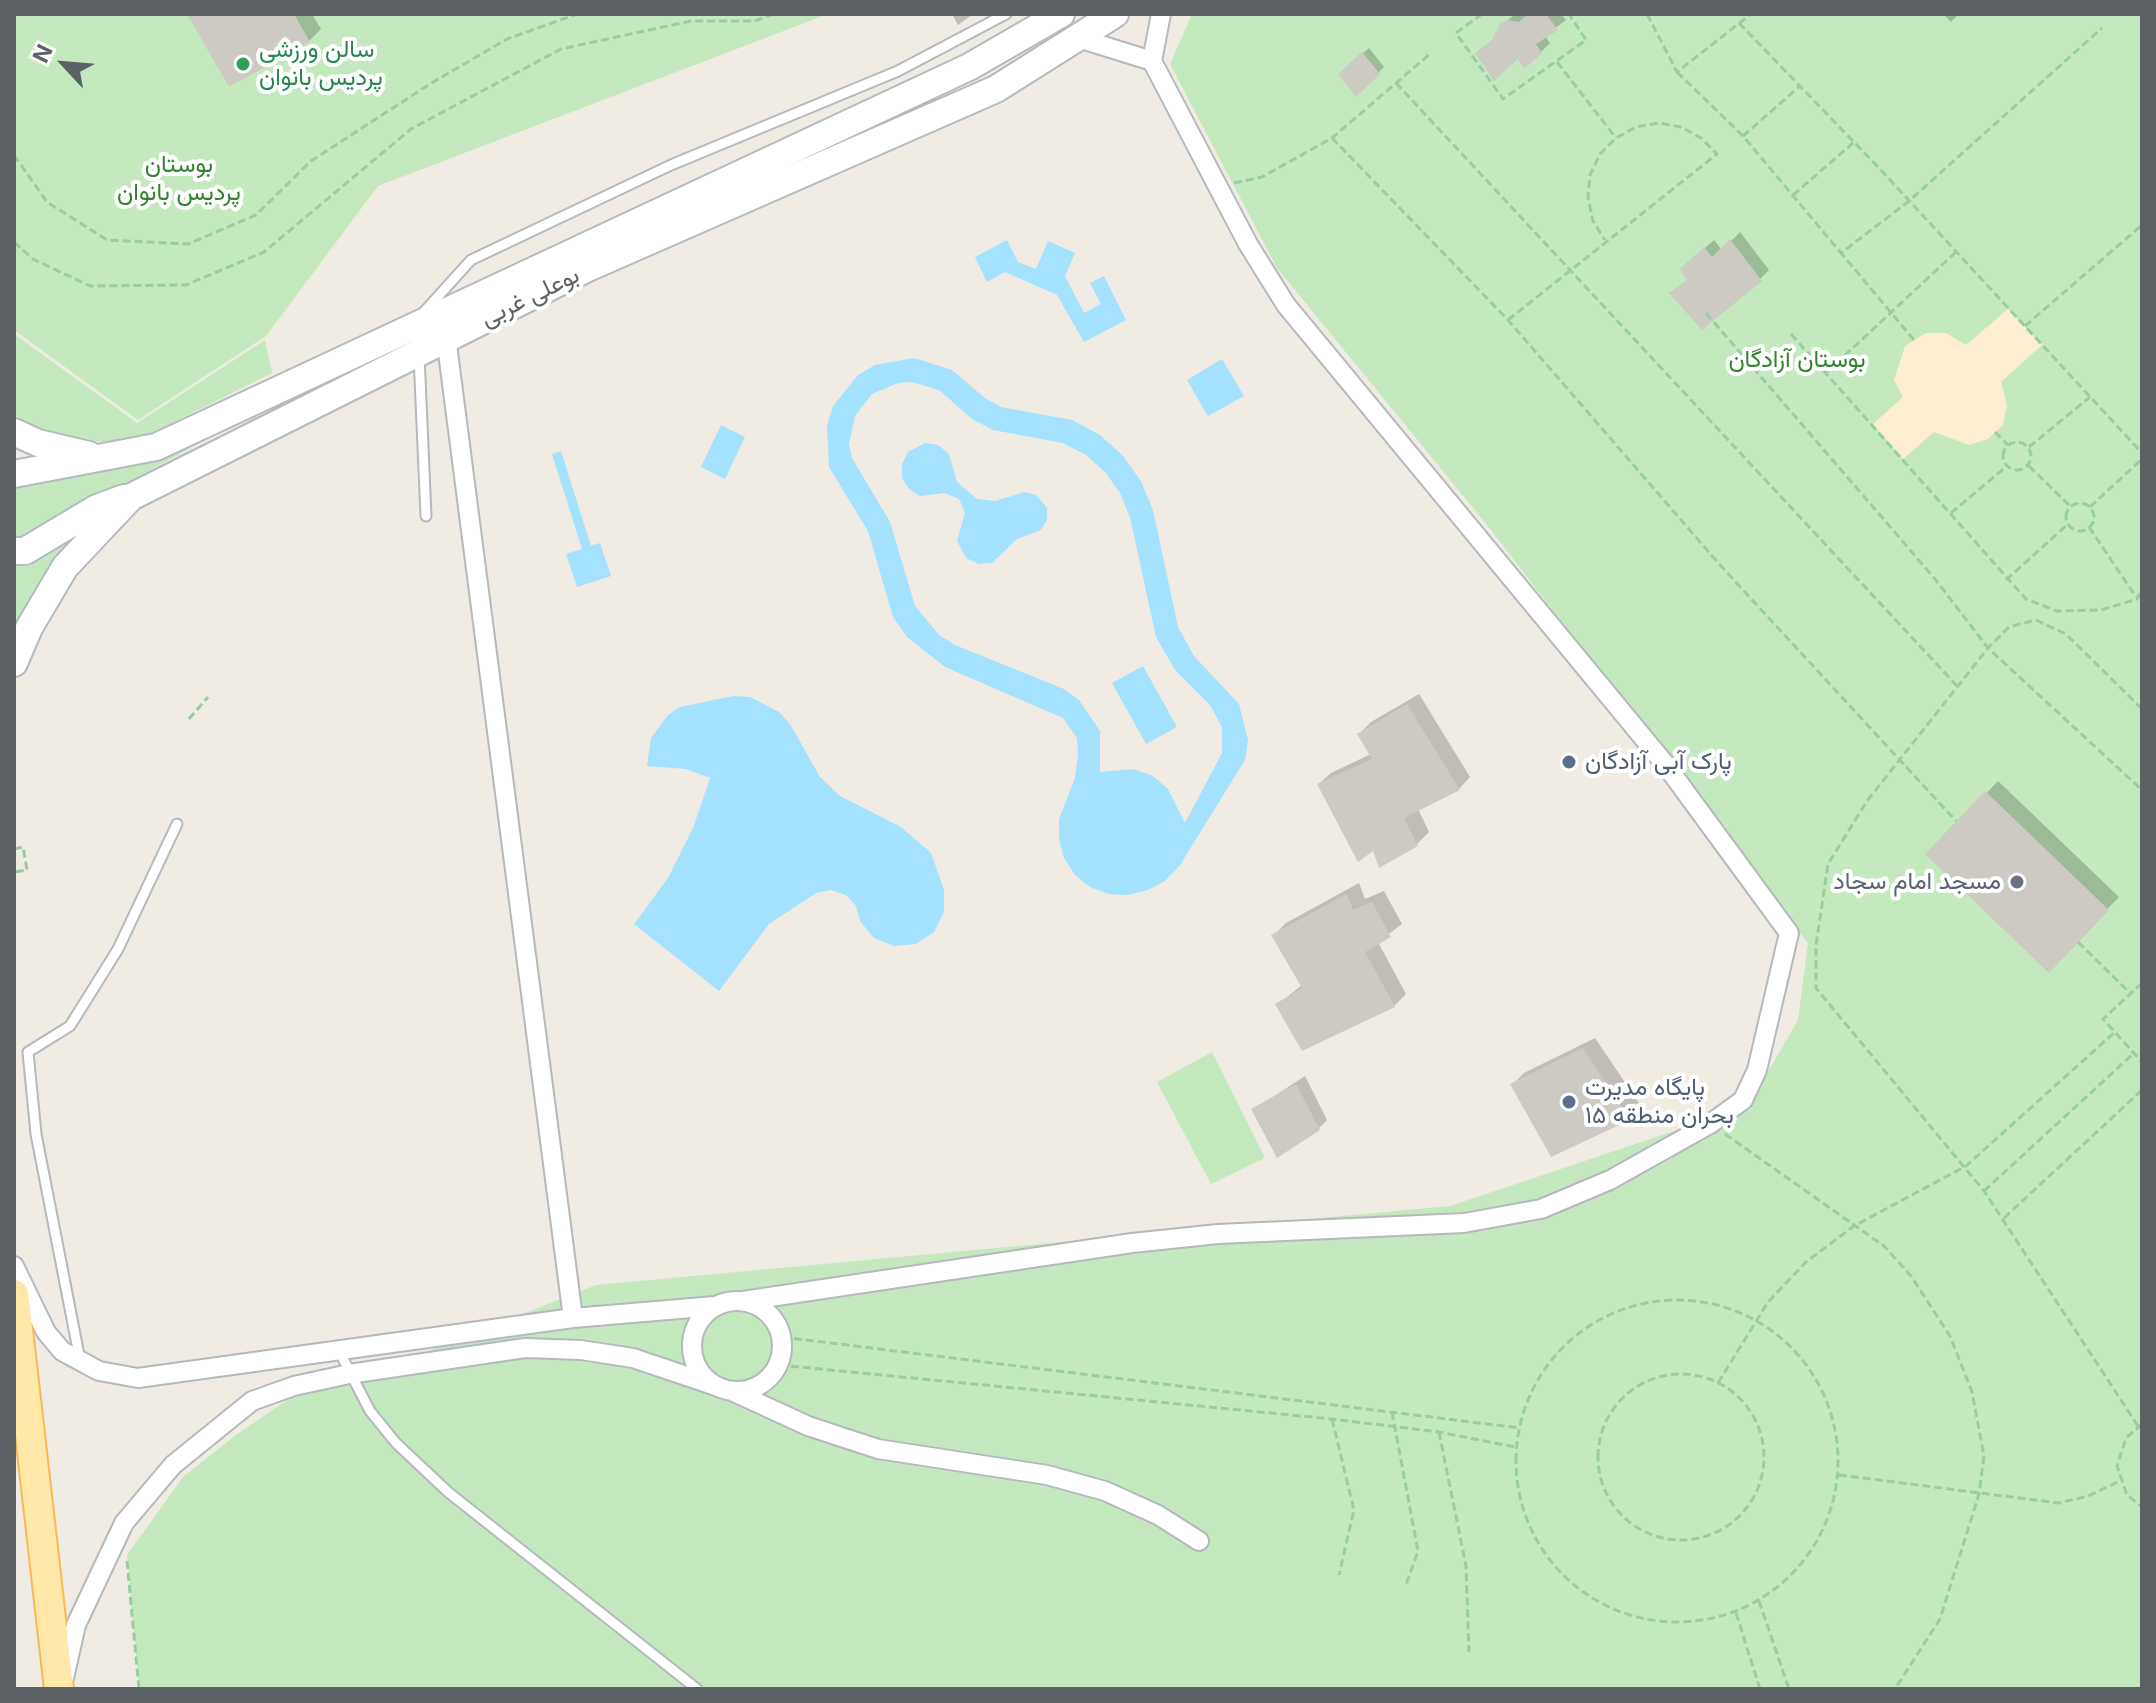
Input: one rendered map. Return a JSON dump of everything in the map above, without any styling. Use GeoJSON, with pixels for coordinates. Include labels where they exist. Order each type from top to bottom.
{"type":"FeatureCollection","features":[{"type":"Feature","properties":{"kind":"main road","name":"بوعلی غربی"},"geometry":{"type":"LineString","coordinates":[[14,663],[41,605],[65,567],[131,497],[414,340],[969,67],[1061,14]]}},
{"type":"Feature","properties":{"kind":"main road","name":"بوعلی غربی"},"geometry":{"type":"LineString","coordinates":[[14,432],[38,443],[104,458],[156,447],[414,340],[446,337],[590,267],[983,95],[1115,14]]}},
{"type":"Feature","properties":{"kind":"main road"},"geometry":{"type":"LineString","coordinates":[[14,474],[104,458]]}},
{"type":"Feature","properties":{"kind":"main road"},"geometry":{"type":"LineString","coordinates":[[14,551],[25,551],[97,508],[131,497]]}},
{"type":"Feature","properties":{"kind":"main road"},"geometry":{"type":"LineString","coordinates":[[14,1294],[60,1689]]}},
{"type":"Feature","properties":{"kind":"street"},"geometry":{"type":"LineString","coordinates":[[14,1266],[46,1332],[62,1351],[81,1363],[118,1376],[138,1378],[573,1318],[715,1306],[1132,1243],[1233,1233],[1464,1223],[1541,1209],[1610,1180],[1710,1124],[1743,1100],[1757,1070],[1789,933],[1665,764],[1286,305],[1248,244],[1152,61],[1161,14]]}},
{"type":"Feature","properties":{"kind":"street"},"geometry":{"type":"LineString","coordinates":[[1078,38],[1152,61]]}},
{"type":"Feature","properties":{"kind":"street"},"geometry":{"type":"LineString","coordinates":[[446,337],[573,1318]]}},
{"type":"Feature","properties":{"kind":"street"},"geometry":{"type":"LineString","coordinates":[[715,1306],[704,1315],[692,1341],[698,1368],[725,1389],[760,1386],[779,1365],[782,1337],[768,1312],[743,1301]]}},
{"type":"Feature","properties":{"kind":"street"},"geometry":{"type":"LineString","coordinates":[[60,1689],[76,1625],[124,1523],[173,1465],[252,1401],[294,1386],[349,1374],[525,1348],[581,1350],[633,1358],[725,1389],[808,1426],[878,1449],[1047,1475],[1105,1491],[1158,1515],[1199,1541]]}},
{"type":"Feature","properties":{"kind":"lane"},"geometry":{"type":"LineString","coordinates":[[426,516],[414,340],[471,260],[671,165],[898,71],[1006,14]]}},
{"type":"Feature","properties":{"kind":"lane"},"geometry":{"type":"LineString","coordinates":[[81,1363],[36,1134],[28,1052],[70,1026],[118,949],[177,824]]}},
{"type":"Feature","properties":{"kind":"lane"},"geometry":{"type":"LineString","coordinates":[[339,1351],[370,1411],[396,1443],[448,1492],[697,1689]]}},
{"type":"Feature","properties":{"kind":"path"},"geometry":{"type":"LineString","coordinates":[[14,155],[47,202],[107,240],[188,244],[256,215],[311,161],[507,39],[577,14]]}},
{"type":"Feature","properties":{"kind":"path"},"geometry":{"type":"LineString","coordinates":[[14,242],[33,259],[90,286],[186,285],[264,252],[411,129],[561,49],[691,21],[755,21],[773,14]]}},
{"type":"Feature","properties":{"kind":"path"},"geometry":{"type":"LineString","coordinates":[[1482,14],[1456,33],[1503,99],[1586,40],[1569,14]]}},
{"type":"Feature","properties":{"kind":"path"},"geometry":{"type":"LineString","coordinates":[[1647,14],[1677,72],[1743,136],[1914,340]]}},
{"type":"Feature","properties":{"kind":"path"},"geometry":{"type":"LineString","coordinates":[[1677,72],[1751,14]]}},
{"type":"Feature","properties":{"kind":"path"},"geometry":{"type":"LineString","coordinates":[[1739,23],[1854,142],[2136,447],[2142,456],[2090,507]]}},
{"type":"Feature","properties":{"kind":"path"},"geometry":{"type":"LineString","coordinates":[[1841,253],[1909,201],[2102,28]]}},
{"type":"Feature","properties":{"kind":"path"},"geometry":{"type":"LineString","coordinates":[[1215,179],[1233,183],[1262,177],[1332,138],[1431,53]]}},
{"type":"Feature","properties":{"kind":"path"},"geometry":{"type":"LineString","coordinates":[[1557,62],[1616,138]]}},
{"type":"Feature","properties":{"kind":"path"},"geometry":{"type":"LineString","coordinates":[[1396,83],[1567,271],[1959,687]]}},
{"type":"Feature","properties":{"kind":"path"},"geometry":{"type":"LineString","coordinates":[[1743,136],[1800,86]]}},
{"type":"Feature","properties":{"kind":"path"},"geometry":{"type":"LineString","coordinates":[[1508,320],[1717,154],[1701,138],[1670,125],[1636,127],[1616,138],[1600,154],[1589,187],[1593,221],[1605,240]]}},
{"type":"Feature","properties":{"kind":"path"},"geometry":{"type":"LineString","coordinates":[[1332,138],[1508,320],[1720,565],[1956,821]]}},
{"type":"Feature","properties":{"kind":"path"},"geometry":{"type":"LineString","coordinates":[[1793,195],[1854,142]]}},
{"type":"Feature","properties":{"kind":"path"},"geometry":{"type":"LineString","coordinates":[[2025,326],[2142,225]]}},
{"type":"Feature","properties":{"kind":"path"},"geometry":{"type":"LineString","coordinates":[[1826,373],[1956,252]]}},
{"type":"Feature","properties":{"kind":"path"},"geometry":{"type":"LineString","coordinates":[[1706,313],[1935,579],[1988,648],[2142,790]]}},
{"type":"Feature","properties":{"kind":"path"},"geometry":{"type":"LineString","coordinates":[[1791,334],[2026,599],[2057,611],[2101,610],[2137,599],[2142,590]]}},
{"type":"Feature","properties":{"kind":"path"},"geometry":{"type":"LineString","coordinates":[[2029,447],[2090,397]]}},
{"type":"Feature","properties":{"kind":"path"},"geometry":{"type":"LineString","coordinates":[[1995,432],[2008,445]]}},
{"type":"Feature","properties":{"kind":"path"},"geometry":{"type":"LineString","coordinates":[[2029,447],[2016,442],[2008,445],[2003,458],[2007,466],[2015,471],[2029,466]]}},
{"type":"Feature","properties":{"kind":"path"},"geometry":{"type":"LineString","coordinates":[[2136,447],[2142,442]]}},
{"type":"Feature","properties":{"kind":"path"},"geometry":{"type":"LineString","coordinates":[[2029,447],[2032,457],[2029,466]]}},
{"type":"Feature","properties":{"kind":"path"},"geometry":{"type":"LineString","coordinates":[[1950,514],[2007,466]]}},
{"type":"Feature","properties":{"kind":"path"},"geometry":{"type":"LineString","coordinates":[[2029,466],[2071,507]]}},
{"type":"Feature","properties":{"kind":"path"},"geometry":{"type":"LineString","coordinates":[[2078,503],[2090,507],[2093,520],[2089,527],[2075,530],[2068,524],[2066,515],[2071,507],[2078,503]]}},
{"type":"Feature","properties":{"kind":"path"},"geometry":{"type":"LineString","coordinates":[[2006,580],[2068,524]]}},
{"type":"Feature","properties":{"kind":"path"},"geometry":{"type":"LineString","coordinates":[[2089,527],[2124,574],[2137,599]]}},
{"type":"Feature","properties":{"kind":"path"},"geometry":{"type":"LineString","coordinates":[[2142,709],[2066,634],[2036,620],[2009,627],[1988,648],[1867,801],[1828,864],[1816,945],[1816,988],[1966,1166],[2004,1218],[2140,1425],[2119,1451],[2120,1481],[2127,1495],[2142,1507]]}},
{"type":"Feature","properties":{"kind":"path"},"geometry":{"type":"LineString","coordinates":[[189,719],[208,697]]}},
{"type":"Feature","properties":{"kind":"path"},"geometry":{"type":"LineString","coordinates":[[14,849],[23,847],[27,870],[14,872]]}},
{"type":"Feature","properties":{"kind":"path"},"geometry":{"type":"LineString","coordinates":[[2078,942],[2131,994]]}},
{"type":"Feature","properties":{"kind":"path"},"geometry":{"type":"LineString","coordinates":[[2142,983],[2103,1019],[2142,1062]]}},
{"type":"Feature","properties":{"kind":"path"},"geometry":{"type":"LineString","coordinates":[[1718,1383],[1757,1319],[1806,1262],[1854,1226],[1966,1166],[2115,1032]]}},
{"type":"Feature","properties":{"kind":"path"},"geometry":{"type":"LineString","coordinates":[[1984,1191],[2134,1053]]}},
{"type":"Feature","properties":{"kind":"path"},"geometry":{"type":"LineString","coordinates":[[2004,1218],[2142,1090]]}},
{"type":"Feature","properties":{"kind":"path"},"geometry":{"type":"LineString","coordinates":[[1710,1124],[1884,1246],[1911,1276],[1950,1336],[1972,1392],[1984,1456],[1979,1494],[1940,1619],[1895,1689]]}},
{"type":"Feature","properties":{"kind":"path"},"geometry":{"type":"LineString","coordinates":[[1653,1300],[1706,1301],[1757,1319],[1793,1348],[1820,1385],[1836,1428],[1839,1475],[1826,1525],[1799,1568],[1759,1601],[1736,1613],[1690,1623],[1643,1621],[1599,1604],[1561,1576],[1533,1538],[1517,1494],[1515,1447],[1529,1395],[1559,1350],[1602,1317],[1653,1300]]}},
{"type":"Feature","properties":{"kind":"path"},"geometry":{"type":"LineString","coordinates":[[782,1337],[1520,1428]]}},
{"type":"Feature","properties":{"kind":"path"},"geometry":{"type":"LineString","coordinates":[[779,1365],[1332,1419],[1439,1432],[1515,1447]]}},
{"type":"Feature","properties":{"kind":"path"},"geometry":{"type":"LineString","coordinates":[[1666,1375],[1693,1375],[1718,1383],[1741,1399],[1757,1423],[1764,1450],[1761,1479],[1749,1504],[1730,1524],[1704,1537],[1676,1541],[1649,1534],[1609,1500],[1599,1475],[1598,1448],[1605,1423],[1620,1401],[1641,1384],[1666,1375]]}},
{"type":"Feature","properties":{"kind":"path"},"geometry":{"type":"LineString","coordinates":[[1392,1412],[1418,1551],[1406,1585]]}},
{"type":"Feature","properties":{"kind":"path"},"geometry":{"type":"LineString","coordinates":[[1332,1419],[1354,1510],[1339,1575]]}},
{"type":"Feature","properties":{"kind":"path"},"geometry":{"type":"LineString","coordinates":[[1439,1432],[1466,1566],[1469,1652]]}},
{"type":"Feature","properties":{"kind":"path"},"geometry":{"type":"LineString","coordinates":[[1839,1475],[2059,1503],[2088,1496],[2120,1481]]}},
{"type":"Feature","properties":{"kind":"path"},"geometry":{"type":"LineString","coordinates":[[124,1523],[139,1689]]}},
{"type":"Feature","properties":{"kind":"path"},"geometry":{"type":"LineString","coordinates":[[1759,1601],[1789,1689]]}},
{"type":"Feature","properties":{"kind":"path"},"geometry":{"type":"LineString","coordinates":[[1736,1613],[1760,1689]]}},
{"type":"Feature","properties":{"kind":"green space","name":"بوستان پردیس بانوان"},"geometry":{"type":"Polygon","coordinates":[[[14,14],[828,14],[378,186],[266,336],[138,420],[14,330],[14,14]]]}},
{"type":"Feature","properties":{"kind":"green space","name":"بوستان آزادگان"},"geometry":{"type":"Polygon","coordinates":[[[1192,14],[2142,14],[2142,1689],[139,1689],[127,1555],[183,1477],[236,1435],[306,1387],[340,1386],[596,1285],[1450,1206],[1683,1128],[1761,1084],[1798,1020],[1808,943],[1487,525],[1277,268],[1170,64],[1192,14]]]}},
{"type":"Feature","properties":{"kind":"green space"},"geometry":{"type":"Polygon","coordinates":[[[14,334],[137,423],[265,340],[272,373],[148,435],[126,442],[85,441],[43,430],[14,415],[14,334]]]}},
{"type":"Feature","properties":{"kind":"green space"},"geometry":{"type":"Polygon","coordinates":[[[208,437],[14,543],[14,484],[30,479],[113,470],[208,437]]]}},
{"type":"Feature","properties":{"kind":"green space"},"geometry":{"type":"Polygon","coordinates":[[[104,512],[14,644],[14,562],[104,512]]]}},
{"type":"Feature","properties":{"kind":"green space"},"geometry":{"type":"Polygon","coordinates":[[[1212,1052],[1265,1158],[1211,1184],[1157,1082],[1212,1052]]]}},
{"type":"Feature","properties":{"kind":"sand"},"geometry":{"type":"Polygon","coordinates":[[[2008,309],[2042,345],[2001,382],[2007,405],[2003,425],[1988,439],[1969,445],[1934,432],[1903,459],[1873,424],[1903,397],[1894,380],[1905,346],[1926,333],[1946,333],[1966,345],[2008,309]]]}},
{"type":"Feature","properties":{"kind":"water"},"geometry":{"type":"Polygon","coordinates":[[[1007,240],[1018,262],[1036,269],[1048,241],[1075,253],[1065,276],[1084,313],[1101,304],[1090,283],[1104,276],[1126,320],[1084,342],[1057,295],[1005,272],[987,282],[975,257],[1007,240]]]}},
{"type":"Feature","properties":{"kind":"water"},"geometry":{"type":"Polygon","coordinates":[[[914,358],[952,370],[986,399],[1001,407],[1072,420],[1100,435],[1123,456],[1141,481],[1153,510],[1178,627],[1194,656],[1239,704],[1248,740],[1245,760],[1180,865],[1165,881],[1148,890],[1128,895],[1109,894],[1090,887],[1075,875],[1064,858],[1059,839],[1059,819],[1075,778],[1078,754],[1077,738],[1063,718],[945,667],[907,637],[893,617],[868,531],[829,467],[827,425],[833,406],[858,375],[875,365],[914,358]],[[912,382],[898,383],[872,394],[855,416],[849,444],[852,458],[890,522],[915,606],[939,635],[955,645],[1064,689],[1079,700],[1100,731],[1100,772],[1134,769],[1153,776],[1168,789],[1185,823],[1222,753],[1222,727],[1210,705],[1175,670],[1156,637],[1130,517],[1120,493],[1105,472],[1086,455],[1063,443],[993,430],[972,419],[939,390],[912,382]]]}},
{"type":"Feature","properties":{"kind":"water"},"geometry":{"type":"Polygon","coordinates":[[[1222,359],[1244,396],[1208,416],[1187,380],[1222,359]]]}},
{"type":"Feature","properties":{"kind":"water"},"geometry":{"type":"Polygon","coordinates":[[[721,425],[745,437],[725,479],[701,467],[721,425]]]}},
{"type":"Feature","properties":{"kind":"water"},"geometry":{"type":"Polygon","coordinates":[[[925,443],[938,445],[949,454],[957,482],[977,499],[995,501],[1025,492],[1036,495],[1047,508],[1047,520],[1041,530],[1017,539],[992,563],[979,564],[966,558],[957,541],[965,513],[959,499],[945,493],[920,496],[909,489],[902,478],[902,464],[908,452],[925,443]]]}},
{"type":"Feature","properties":{"kind":"water"},"geometry":{"type":"Polygon","coordinates":[[[561,451],[591,546],[600,543],[611,576],[577,587],[566,554],[582,549],[552,454],[561,451]]]}},
{"type":"Feature","properties":{"kind":"water"},"geometry":{"type":"Polygon","coordinates":[[[1143,666],[1177,727],[1146,744],[1112,683],[1143,666]]]}},
{"type":"Feature","properties":{"kind":"water"},"geometry":{"type":"Polygon","coordinates":[[[733,696],[750,697],[779,712],[790,724],[820,777],[840,796],[901,827],[931,853],[944,890],[944,912],[934,932],[916,944],[894,946],[874,938],[860,921],[856,906],[846,895],[831,890],[816,893],[769,924],[719,991],[634,924],[668,878],[693,828],[710,778],[686,769],[647,766],[651,738],[668,715],[680,707],[733,696]]]}},
{"type":"Feature","properties":{"kind":"building","name":"سالن ورزشی پردیس بانوان"},"geometry":{"type":"Polygon","coordinates":[[[187,14],[294,14],[310,42],[229,87],[187,14]]]}},
{"type":"Feature","properties":{"kind":"building"},"geometry":{"type":"Polygon","coordinates":[[[1528,14],[1546,14],[1558,30],[1536,44],[1542,53],[1524,69],[1518,59],[1494,81],[1475,53],[1492,40],[1500,24],[1508,20],[1519,22],[1528,14]]]}},
{"type":"Feature","properties":{"kind":"building"},"geometry":{"type":"Polygon","coordinates":[[[1362,52],[1380,74],[1356,97],[1338,74],[1362,52]]]}},
{"type":"Feature","properties":{"kind":"building"},"geometry":{"type":"Polygon","coordinates":[[[1730,239],[1762,281],[1702,330],[1669,293],[1687,280],[1680,269],[1704,247],[1712,257],[1730,239]]]}},
{"type":"Feature","properties":{"kind":"building"},"geometry":{"type":"Polygon","coordinates":[[[1407,704],[1460,790],[1404,818],[1418,846],[1379,868],[1373,851],[1358,862],[1317,784],[1372,759],[1357,734],[1407,704]]]}},
{"type":"Feature","properties":{"kind":"building","name":"مسجد امام سجاد"},"geometry":{"type":"Polygon","coordinates":[[[1985,791],[2109,910],[2049,973],[1925,854],[1985,791]]]}},
{"type":"Feature","properties":{"kind":"building"},"geometry":{"type":"Polygon","coordinates":[[[1347,894],[1353,910],[1372,902],[1391,937],[1365,952],[1395,1007],[1302,1051],[1275,1004],[1302,988],[1271,935],[1347,894]]]}},
{"type":"Feature","properties":{"kind":"building","name":"پایگاه مدیرت بحران منطقه ۱۵"},"geometry":{"type":"Polygon","coordinates":[[[1583,1048],[1630,1120],[1551,1157],[1510,1084],[1583,1048]]]}},
{"type":"Feature","properties":{"kind":"building"},"geometry":{"type":"Polygon","coordinates":[[[1296,1084],[1320,1130],[1277,1158],[1251,1109],[1296,1084]]]}},
{"type":"Feature","properties":{"kind":"place","name":"سالن ورزشی پردیس بانوان"},"geometry":{"type":"Point","coordinates":[243,64]}},
{"type":"Feature","properties":{"kind":"place","name":"پارک آبی آزادگان"},"geometry":{"type":"Point","coordinates":[1569,762]}},
{"type":"Feature","properties":{"kind":"place","name":"مسجد امام سجاد"},"geometry":{"type":"Point","coordinates":[2017,882]}},
{"type":"Feature","properties":{"kind":"place","name":"پایگاه مدیرت بحران منطقه ۱۵"},"geometry":{"type":"Point","coordinates":[1569,1102]}}]}
